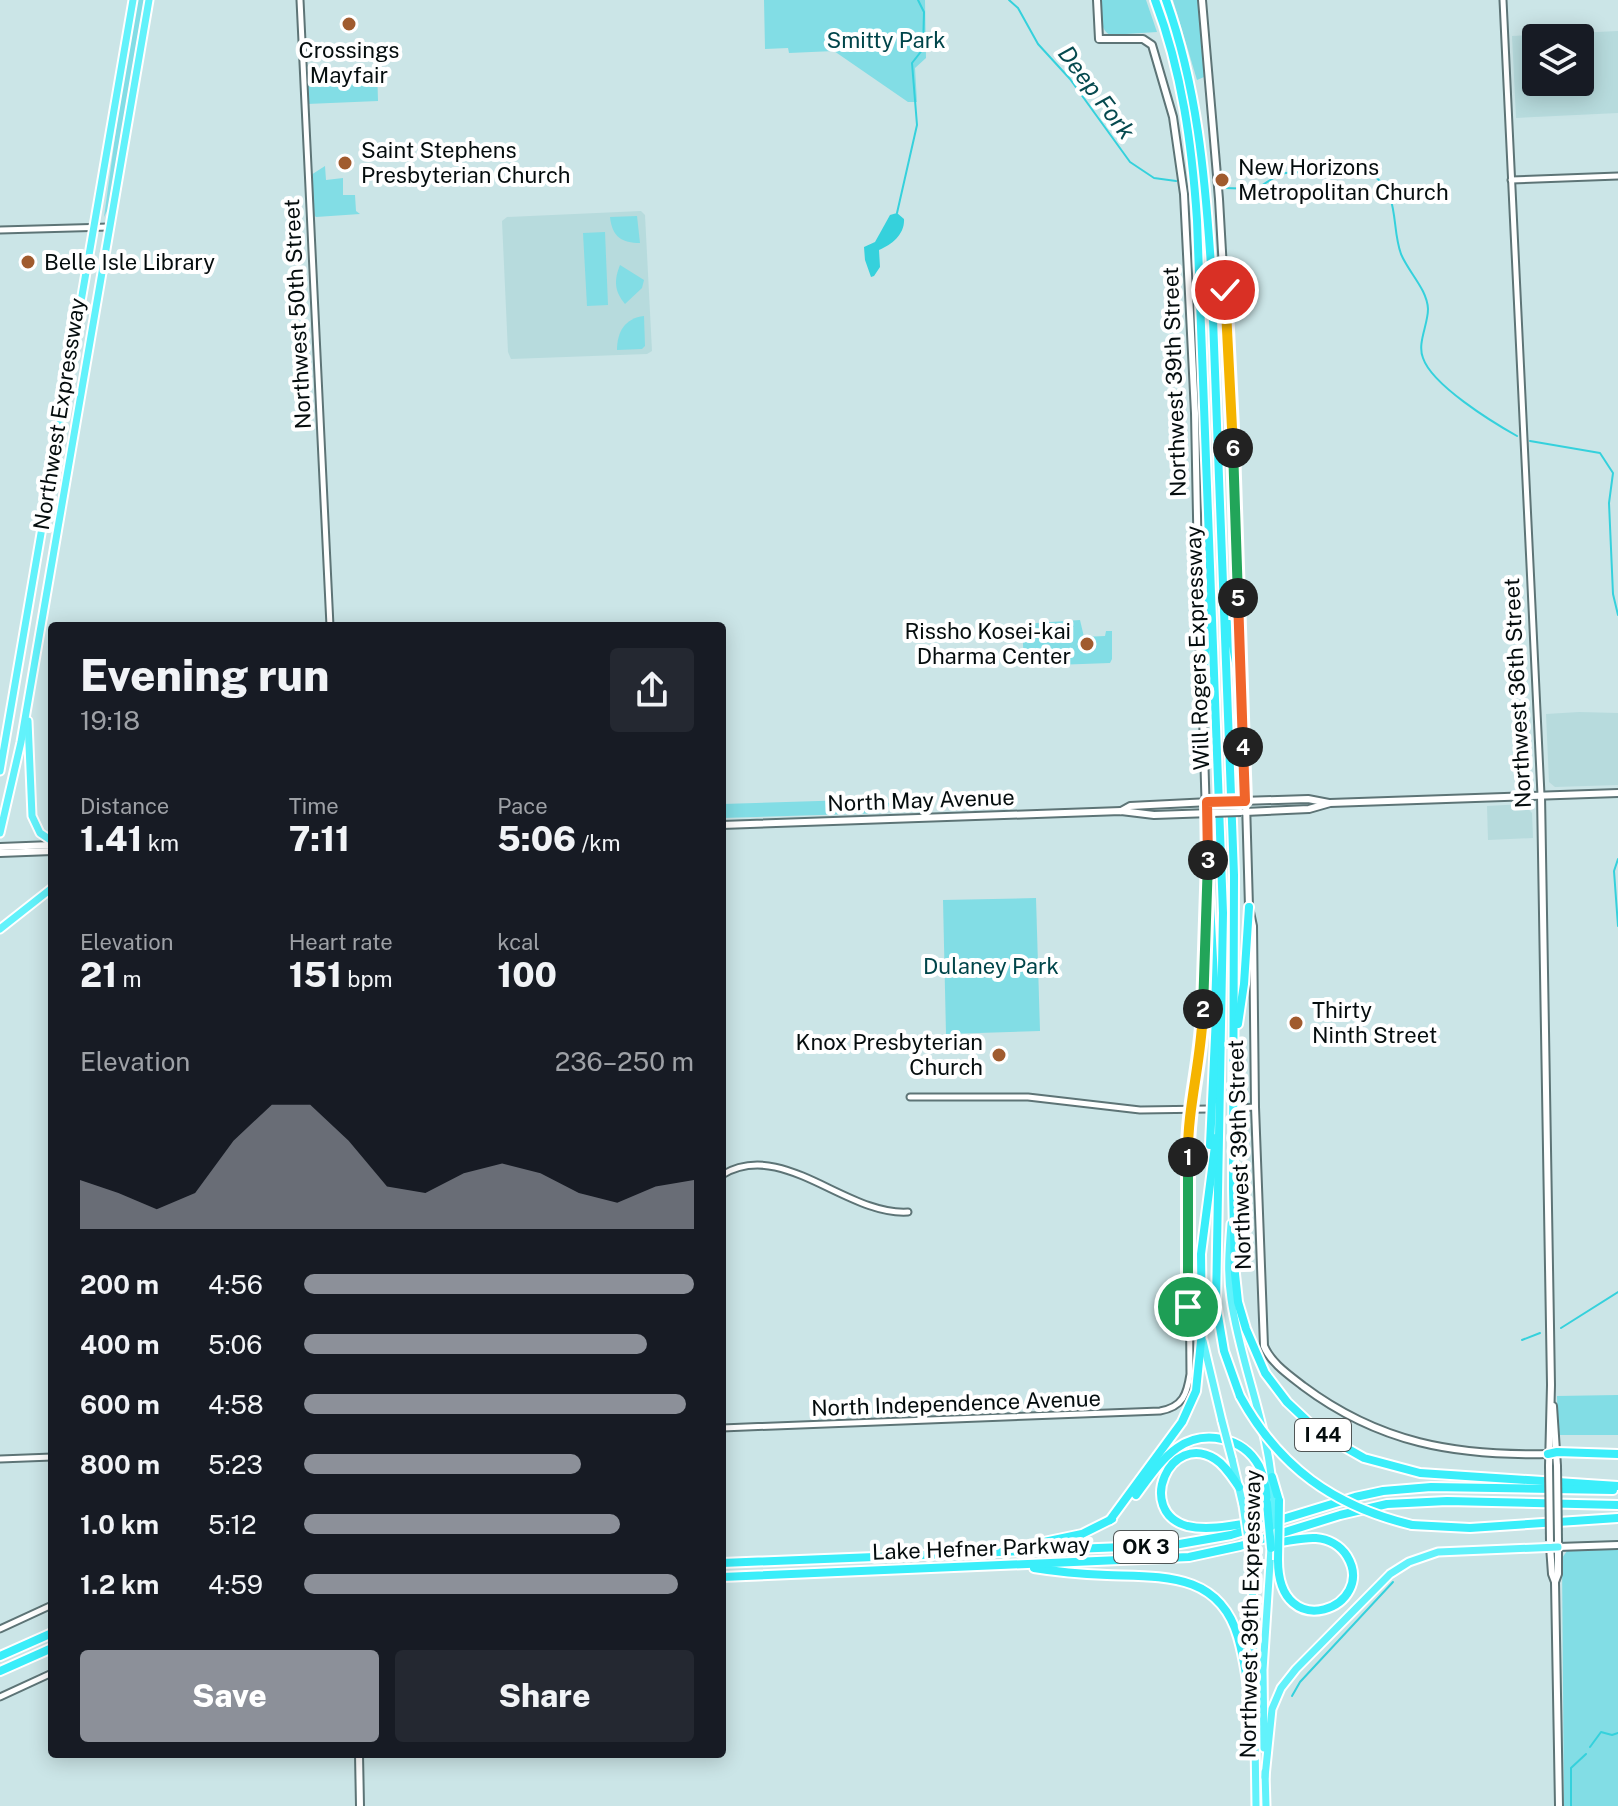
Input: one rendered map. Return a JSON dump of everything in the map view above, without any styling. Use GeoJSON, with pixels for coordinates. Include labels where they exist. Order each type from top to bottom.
{"type":"FeatureCollection","features":[{"type":"Feature","properties":{"kind":"highway","name":"Northwest Expressway"},"geometry":{"type":"LineString","coordinates":[[0,771],[133,0]]}},
{"type":"Feature","properties":{"kind":"highway","name":"Northwest Expressway"},"geometry":{"type":"LineString","coordinates":[[0,833],[27,711],[149,0]]}},
{"type":"Feature","properties":{"kind":"highway","name":"Will Rogers Expressway"},"geometry":{"type":"LineString","coordinates":[[1155,0],[1183,96],[1194,174],[1204,343],[1223,913],[1216,1304],[1224,1351],[1240,1396],[1272,1444],[1313,1482],[1373,1515],[1412,1525],[1470,1528],[1618,1518]]}},
{"type":"Feature","properties":{"kind":"highway","name":"Will Rogers Expressway"},"geometry":{"type":"LineString","coordinates":[[1166,0],[1193,94],[1205,175],[1212,280],[1234,875],[1233,1189],[1236,1288],[1250,1341],[1275,1388],[1287,1402],[1320,1433],[1364,1458],[1406,1471],[1618,1488]]}},
{"type":"Feature","properties":{"kind":"highway"},"geometry":{"type":"LineString","coordinates":[[68,379],[74,384],[80,399]]}},
{"type":"Feature","properties":{"kind":"highway"},"geometry":{"type":"LineString","coordinates":[[1203,682],[1204,631],[1212,566]]}},
{"type":"Feature","properties":{"kind":"highway"},"geometry":{"type":"LineString","coordinates":[[1223,584],[1241,690]]}},
{"type":"Feature","properties":{"kind":"highway"},"geometry":{"type":"LineString","coordinates":[[27,711],[32,816],[48,842]]}},
{"type":"Feature","properties":{"kind":"highway"},"geometry":{"type":"LineString","coordinates":[[0,730],[9,718]]}},
{"type":"Feature","properties":{"kind":"highway"},"geometry":{"type":"LineString","coordinates":[[1110,1520],[1189,1411],[1199,1378],[1202,1331],[1200,1274],[1216,1037],[1209,884]]}},
{"type":"Feature","properties":{"kind":"highway"},"geometry":{"type":"LineString","coordinates":[[0,929],[48,891]]}},
{"type":"Feature","properties":{"kind":"highway"},"geometry":{"type":"LineString","coordinates":[[1234,1053],[1244,984],[1249,907]]}},
{"type":"Feature","properties":{"kind":"highway"},"geometry":{"type":"LineString","coordinates":[[1207,1194],[1221,1114]]}},
{"type":"Feature","properties":{"kind":"highway","name":"Northwest 39th Expressway"},"geometry":{"type":"LineString","coordinates":[[1233,1189],[1230,1293],[1263,1423],[1272,1477]]}},
{"type":"Feature","properties":{"kind":"highway","name":"Northwest 39th Expressway"},"geometry":{"type":"LineString","coordinates":[[1202,1331],[1243,1505],[1252,1566],[1256,1806]]}},
{"type":"Feature","properties":{"kind":"highway"},"geometry":{"type":"LineString","coordinates":[[1000,1552],[1082,1534],[1110,1520],[1120,1514],[1174,1451],[1193,1440],[1205,1438],[1232,1442],[1250,1454],[1261,1472],[1273,1502],[1271,1548]]}},
{"type":"Feature","properties":{"kind":"highway"},"geometry":{"type":"LineString","coordinates":[[1552,1453],[1618,1454]]}},
{"type":"Feature","properties":{"kind":"highway"},"geometry":{"type":"LineString","coordinates":[[1239,1487],[1216,1459],[1196,1454],[1183,1457],[1170,1466],[1162,1482],[1161,1496],[1173,1518],[1197,1527],[1288,1517]]}},
{"type":"Feature","properties":{"kind":"highway"},"geometry":{"type":"LineString","coordinates":[[1240,1546],[1308,1539],[1331,1542],[1349,1560],[1352,1575],[1349,1589],[1344,1599],[1332,1608],[1318,1612],[1299,1608],[1283,1591],[1274,1561],[1273,1502],[1272,1477]]}},
{"type":"Feature","properties":{"kind":"highway","name":"Lake Hefner Parkway"},"geometry":{"type":"LineString","coordinates":[[726,1563],[1189,1543],[1231,1535],[1355,1497],[1416,1488],[1618,1488]]}},
{"type":"Feature","properties":{"kind":"highway","name":"Lake Hefner Parkway"},"geometry":{"type":"LineString","coordinates":[[726,1577],[1163,1560],[1240,1546],[1340,1515],[1403,1503],[1447,1501],[1618,1505]]}},
{"type":"Feature","properties":{"kind":"highway"},"geometry":{"type":"LineString","coordinates":[[1265,1777],[1272,1709],[1281,1688],[1390,1574],[1409,1562],[1438,1552],[1554,1543]]}},
{"type":"Feature","properties":{"kind":"highway","name":"Northwest 39th Expressway"},"geometry":{"type":"LineString","coordinates":[[1266,1806],[1263,1670],[1274,1561],[1271,1548]]}},
{"type":"Feature","properties":{"kind":"highway"},"geometry":{"type":"LineString","coordinates":[[1009,1565],[1075,1574],[1165,1577],[1182,1580],[1206,1591],[1229,1616],[1238,1636],[1255,1746]]}},
{"type":"Feature","properties":{"kind":"highway"},"geometry":{"type":"LineString","coordinates":[[0,1656],[48,1635]]}},
{"type":"Feature","properties":{"kind":"highway"},"geometry":{"type":"LineString","coordinates":[[0,1671],[48,1651]]}},
{"type":"Feature","properties":{"kind":"main road","name":"Northwest 39th Street"},"geometry":{"type":"LineString","coordinates":[[1097,0],[1099,39],[1148,40],[1155,49],[1173,117],[1182,171],[1194,398],[1200,672],[1209,802],[1209,884],[1202,1038],[1190,1110]]}},
{"type":"Feature","properties":{"kind":"main road","name":"Northwest 39th Street"},"geometry":{"type":"LineString","coordinates":[[1202,0],[1225,290],[1242,662],[1243,812],[1253,926],[1255,1107],[1266,1350],[1286,1372],[1323,1400],[1360,1421],[1401,1438],[1464,1452],[1552,1453]]}},
{"type":"Feature","properties":{"kind":"main road"},"geometry":{"type":"LineString","coordinates":[[1191,664],[1200,672]]}},
{"type":"Feature","properties":{"kind":"main road","name":"North May Avenue"},"geometry":{"type":"LineString","coordinates":[[1121,811],[1130,806],[1209,802],[1308,799],[1330,803],[1618,793]]}},
{"type":"Feature","properties":{"kind":"main road","name":"Northwest 36th Street"},"geometry":{"type":"LineString","coordinates":[[1541,795],[1552,1453],[1549,1466],[1554,1543]]}},
{"type":"Feature","properties":{"kind":"main road","name":"North May Avenue"},"geometry":{"type":"LineString","coordinates":[[726,825],[1121,811],[1154,815],[1243,812],[1309,809],[1330,803]]}},
{"type":"Feature","properties":{"kind":"main road"},"geometry":{"type":"LineString","coordinates":[[0,850],[48,846]]}},
{"type":"Feature","properties":{"kind":"main road","name":"Northwest 36th Street"},"geometry":{"type":"LineString","coordinates":[[1552,1453],[1557,1466],[1552,1574],[1555,1582],[1559,1806]]}},
{"type":"Feature","properties":{"kind":"main road"},"geometry":{"type":"LineString","coordinates":[[1554,1543],[1618,1545]]}},
{"type":"Feature","properties":{"kind":"main road"},"geometry":{"type":"LineString","coordinates":[[359,1758],[360,1806]]}},
{"type":"Feature","properties":{"kind":"street","name":"Northwest 50th Street"},"geometry":{"type":"LineString","coordinates":[[300,0],[330,622]]}},
{"type":"Feature","properties":{"kind":"street","name":"Northwest 36th Street"},"geometry":{"type":"LineString","coordinates":[[1503,0],[1541,795]]}},
{"type":"Feature","properties":{"kind":"street"},"geometry":{"type":"LineString","coordinates":[[1511,180],[1618,176]]}},
{"type":"Feature","properties":{"kind":"street"},"geometry":{"type":"LineString","coordinates":[[0,230],[109,227]]}},
{"type":"Feature","properties":{"kind":"street"},"geometry":{"type":"LineString","coordinates":[[910,1097],[1028,1097],[1140,1110],[1210,1109]]}},
{"type":"Feature","properties":{"kind":"street"},"geometry":{"type":"LineString","coordinates":[[1240,1108],[1255,1107]]}},
{"type":"Feature","properties":{"kind":"street","name":"North Independence Avenue"},"geometry":{"type":"LineString","coordinates":[[726,1428],[1163,1411],[1178,1405],[1185,1396],[1190,1374],[1190,1110]]}},
{"type":"Feature","properties":{"kind":"street"},"geometry":{"type":"LineString","coordinates":[[726,1173],[736,1168],[770,1165],[885,1211],[908,1212]]}},
{"type":"Feature","properties":{"kind":"street"},"geometry":{"type":"LineString","coordinates":[[0,1459],[48,1457]]}},
{"type":"Feature","properties":{"kind":"street"},"geometry":{"type":"LineString","coordinates":[[0,1629],[48,1607]]}},
{"type":"Feature","properties":{"kind":"street"},"geometry":{"type":"LineString","coordinates":[[0,1697],[48,1675]]}},
{"type":"Feature","properties":{"kind":"shaded area"},"geometry":{"type":"Polygon","coordinates":[[[1618,31],[1618,113],[1516,118],[1512,36],[1522,36],[1522,96],[1594,96],[1594,32],[1618,31]]]}},
{"type":"Feature","properties":{"kind":"shaded area"},"geometry":{"type":"Polygon","coordinates":[[[641,211],[645,215],[652,351],[647,354],[511,359],[508,352],[502,221],[507,217],[641,211]]]}},
{"type":"Feature","properties":{"kind":"shaded area"},"geometry":{"type":"Polygon","coordinates":[[[897,213],[904,219],[900,234],[879,250],[880,267],[871,277],[864,247],[875,242],[890,215],[897,213]]]}},
{"type":"Feature","properties":{"kind":"shaded area"},"geometry":{"type":"Polygon","coordinates":[[[1618,713],[1618,785],[1555,787],[1549,782],[1546,714],[1618,713]]]}},
{"type":"Feature","properties":{"kind":"shaded area"},"geometry":{"type":"Polygon","coordinates":[[[1524,804],[1532,813],[1533,838],[1488,840],[1487,806],[1524,804]]]}},
{"type":"Feature","properties":{"kind":"green space"},"geometry":{"type":"Polygon","coordinates":[[[137,0],[144,0],[108,209],[104,217],[120,101],[137,0]]]}},
{"type":"Feature","properties":{"kind":"green space","name":"Smitty Park"},"geometry":{"type":"Polygon","coordinates":[[[764,0],[925,0],[926,58],[915,68],[917,102],[908,102],[834,51],[789,53],[788,48],[765,49],[764,0]]]}},
{"type":"Feature","properties":{"kind":"green space"},"geometry":{"type":"Polygon","coordinates":[[[1101,0],[1146,0],[1157,32],[1110,35],[1102,24],[1101,0]]]}},
{"type":"Feature","properties":{"kind":"green space"},"geometry":{"type":"Polygon","coordinates":[[[1173,0],[1198,0],[1204,77],[1197,80],[1173,0]]]}},
{"type":"Feature","properties":{"kind":"green space"},"geometry":{"type":"Polygon","coordinates":[[[377,68],[378,101],[307,104],[305,78],[310,71],[377,68]]]}},
{"type":"Feature","properties":{"kind":"green space"},"geometry":{"type":"Polygon","coordinates":[[[325,166],[326,180],[343,178],[343,195],[355,195],[356,211],[360,214],[316,217],[313,214],[311,175],[325,166]]]}},
{"type":"Feature","properties":{"kind":"green space"},"geometry":{"type":"Polygon","coordinates":[[[637,216],[640,243],[619,238],[610,217],[637,216]]]}},
{"type":"Feature","properties":{"kind":"green space"},"geometry":{"type":"Polygon","coordinates":[[[605,232],[608,305],[587,306],[583,233],[605,232]]]}},
{"type":"Feature","properties":{"kind":"green space"},"geometry":{"type":"Polygon","coordinates":[[[620,265],[644,280],[642,288],[625,304],[616,285],[620,265]]]}},
{"type":"Feature","properties":{"kind":"green space"},"geometry":{"type":"Polygon","coordinates":[[[644,316],[645,346],[642,349],[617,350],[623,327],[644,316]]]}},
{"type":"Feature","properties":{"kind":"green space"},"geometry":{"type":"Polygon","coordinates":[[[1080,620],[1084,637],[1105,636],[1106,631],[1112,631],[1110,663],[1024,664],[1022,624],[1080,620]]]}},
{"type":"Feature","properties":{"kind":"green space"},"geometry":{"type":"Polygon","coordinates":[[[884,799],[890,804],[885,813],[726,818],[726,804],[884,799]]]}},
{"type":"Feature","properties":{"kind":"green space","name":"Dulaney Park"},"geometry":{"type":"Polygon","coordinates":[[[1036,898],[1040,1031],[946,1034],[943,900],[1036,898]]]}},
{"type":"Feature","properties":{"kind":"green space"},"geometry":{"type":"Polygon","coordinates":[[[1618,1395],[1618,1435],[1558,1435],[1557,1396],[1618,1395]]]}},
{"type":"Feature","properties":{"kind":"green space"},"geometry":{"type":"Polygon","coordinates":[[[1618,1549],[1618,1806],[1564,1806],[1562,1558],[1567,1551],[1618,1549]]]}},
{"type":"Feature","properties":{"kind":"waterway"},"geometry":{"type":"LineString","coordinates":[[897,213],[917,125],[912,63],[923,49],[924,12],[918,0]]}},
{"type":"Feature","properties":{"kind":"waterway","name":"Deep Fork"},"geometry":{"type":"LineString","coordinates":[[1009,0],[1018,8],[1038,44],[1070,79],[1130,162],[1154,178],[1176,181]]}},
{"type":"Feature","properties":{"kind":"waterway","name":"Deep Fork"},"geometry":{"type":"LineString","coordinates":[[1224,188],[1256,189],[1280,174],[1292,172],[1374,176],[1388,192],[1401,254],[1427,302],[1428,315],[1421,352],[1429,369],[1464,402],[1517,436]]}},
{"type":"Feature","properties":{"kind":"waterway","name":"Deep Fork"},"geometry":{"type":"LineString","coordinates":[[1530,441],[1600,453],[1613,473],[1609,503],[1613,594],[1618,615]]}},
{"type":"Feature","properties":{"kind":"waterway","name":"Deep Fork"},"geometry":{"type":"LineString","coordinates":[[1618,859],[1614,871],[1618,926]]}},
{"type":"Feature","properties":{"kind":"waterway"},"geometry":{"type":"LineString","coordinates":[[1561,1328],[1618,1292]]}},
{"type":"Feature","properties":{"kind":"waterway"},"geometry":{"type":"LineString","coordinates":[[1522,1340],[1540,1333]]}},
{"type":"Feature","properties":{"kind":"waterway"},"geometry":{"type":"LineString","coordinates":[[1292,1696],[1300,1682],[1393,1582]]}},
{"type":"Feature","properties":{"kind":"waterway"},"geometry":{"type":"LineString","coordinates":[[1590,1747],[1601,1732],[1618,1733]]}},
{"type":"Feature","properties":{"kind":"waterway"},"geometry":{"type":"LineString","coordinates":[[1571,1806],[1571,1768],[1586,1754]]}},
{"type":"Feature","properties":{"kind":"place","name":"Crossings Mayfair"},"geometry":{"type":"Point","coordinates":[349,24]}},
{"type":"Feature","properties":{"kind":"place","name":"Saint Stephens Presbyterian Church"},"geometry":{"type":"Point","coordinates":[345,163]}},
{"type":"Feature","properties":{"kind":"place","name":"New Horizons Metropolitan Church"},"geometry":{"type":"Point","coordinates":[1222,180]}},
{"type":"Feature","properties":{"kind":"place","name":"Belle Isle Library"},"geometry":{"type":"Point","coordinates":[28,262]}},
{"type":"Feature","properties":{"kind":"place","name":"Rissho Kosei-kai Dharma Center"},"geometry":{"type":"Point","coordinates":[1087,644]}},
{"type":"Feature","properties":{"kind":"place","name":"Thirty Ninth Street"},"geometry":{"type":"Point","coordinates":[1296,1023]}},
{"type":"Feature","properties":{"kind":"place","name":"Knox Presbyterian Church"},"geometry":{"type":"Point","coordinates":[999,1055]}},
{"type":"Feature","properties":{"kind":"route"},"geometry":{"type":"LineString","coordinates":[[1188,1307],[1188,1137],[1202,1038],[1209,884],[1207,802],[1245,801],[1242,662],[1225,290]]}}]}
